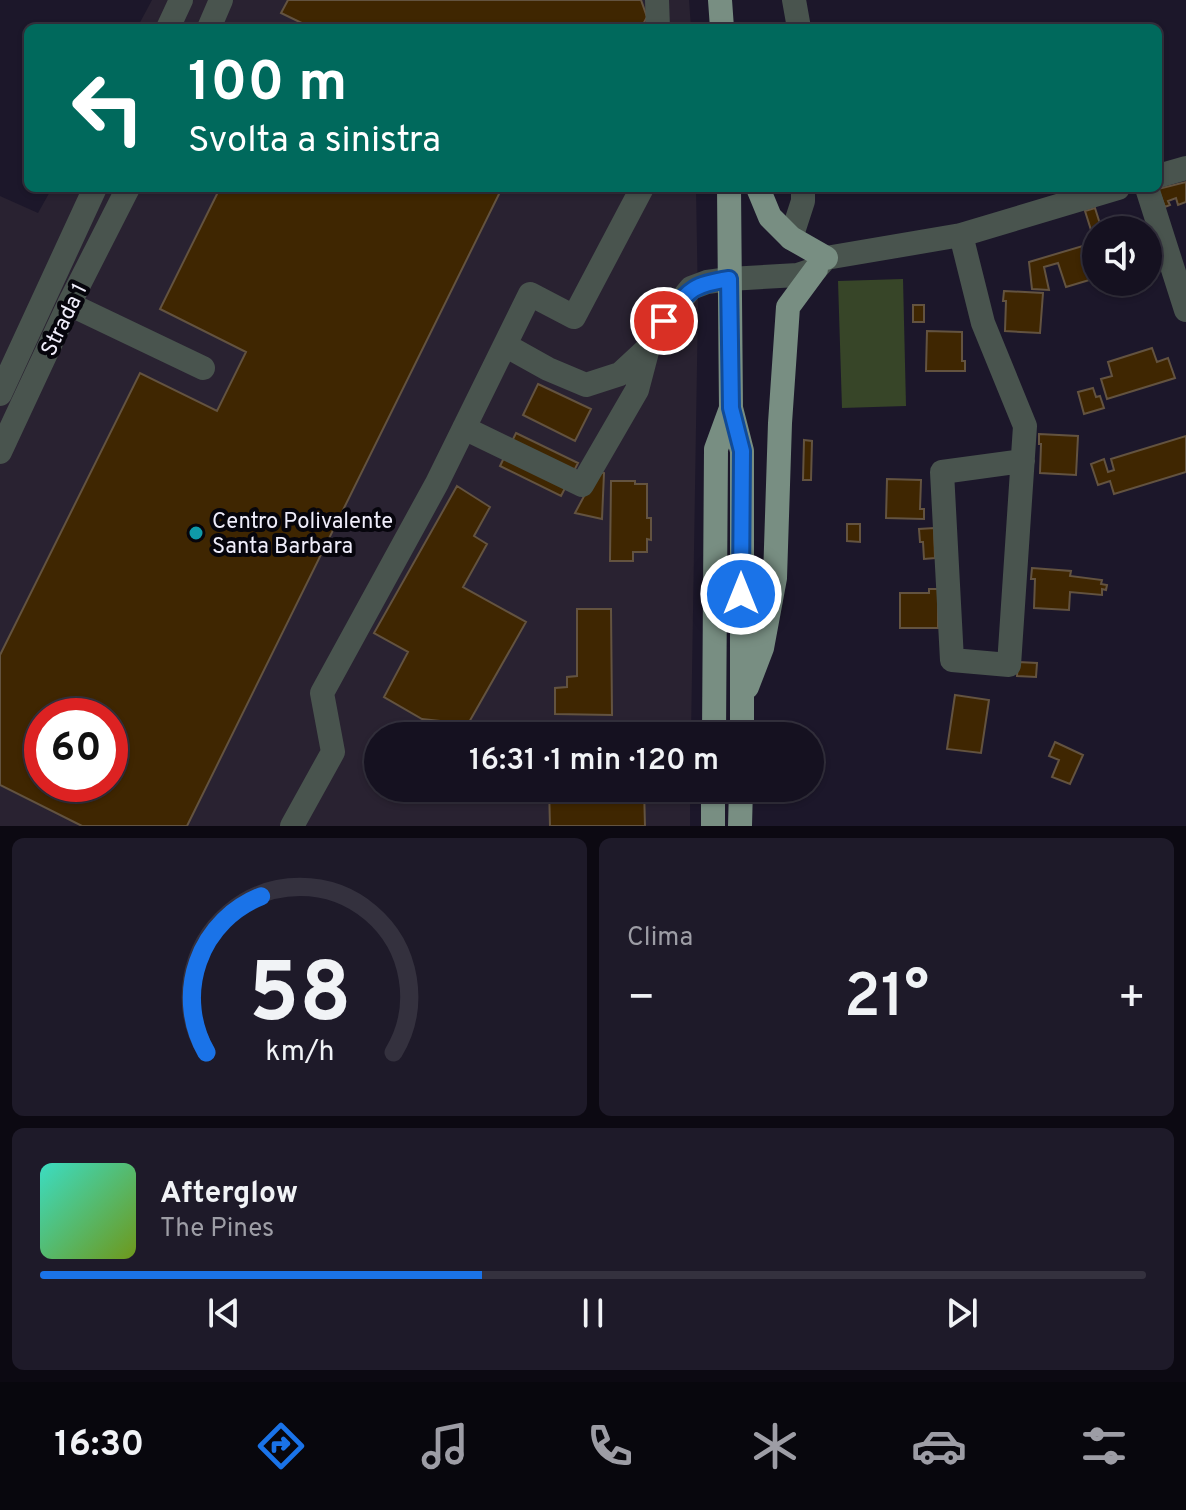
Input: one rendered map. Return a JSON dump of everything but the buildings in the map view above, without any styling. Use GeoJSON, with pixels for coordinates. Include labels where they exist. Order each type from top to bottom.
{"type":"FeatureCollection","features":[{"type":"Feature","properties":{"kind":"main road"},"geometry":{"type":"LineString","coordinates":[[720,0],[722,24]]}},
{"type":"Feature","properties":{"kind":"main road"},"geometry":{"type":"LineString","coordinates":[[729,192],[731,408],[742,451],[743,722]]}},
{"type":"Feature","properties":{"kind":"main road"},"geometry":{"type":"LineString","coordinates":[[744,697],[762,648],[775,578],[780,423],[788,307],[821,264],[770,217],[760,192]]}},
{"type":"Feature","properties":{"kind":"main road"},"geometry":{"type":"LineString","coordinates":[[714,722],[716,449],[731,408]]}},
{"type":"Feature","properties":{"kind":"main road"},"geometry":{"type":"LineString","coordinates":[[713,802],[713,826]]}},
{"type":"Feature","properties":{"kind":"main road"},"geometry":{"type":"LineString","coordinates":[[740,826],[741,802]]}},
{"type":"Feature","properties":{"kind":"street"},"geometry":{"type":"LineString","coordinates":[[170,24],[181,0]]}},
{"type":"Feature","properties":{"kind":"street"},"geometry":{"type":"LineString","coordinates":[[211,24],[221,0]]}},
{"type":"Feature","properties":{"kind":"street"},"geometry":{"type":"LineString","coordinates":[[657,0],[658,24]]}},
{"type":"Feature","properties":{"kind":"street"},"geometry":{"type":"LineString","coordinates":[[794,0],[798,24]]}},
{"type":"Feature","properties":{"kind":"street"},"geometry":{"type":"LineString","coordinates":[[1162,175],[1186,168]]}},
{"type":"Feature","properties":{"kind":"street","name":"Strada 1"},"geometry":{"type":"LineString","coordinates":[[0,394],[93,192]]}},
{"type":"Feature","properties":{"kind":"street","name":"Strada 1"},"geometry":{"type":"LineString","coordinates":[[0,452],[69,304],[126,192]]}},
{"type":"Feature","properties":{"kind":"street"},"geometry":{"type":"LineString","coordinates":[[292,826],[333,752],[322,693],[437,483],[530,294],[574,317],[640,192]]}},
{"type":"Feature","properties":{"kind":"street"},"geometry":{"type":"LineString","coordinates":[[791,238],[803,192]]}},
{"type":"Feature","properties":{"kind":"street"},"geometry":{"type":"LineString","coordinates":[[464,428],[582,485],[637,390],[648,348],[664,321],[691,288],[729,279],[798,275],[821,264],[961,235],[1105,192]]}},
{"type":"Feature","properties":{"kind":"street"},"geometry":{"type":"LineString","coordinates":[[1148,192],[1186,310]]}},
{"type":"Feature","properties":{"kind":"street"},"geometry":{"type":"LineString","coordinates":[[961,235],[983,323],[1025,426],[1023,461],[1009,665],[952,660],[942,472],[1023,461]]}},
{"type":"Feature","properties":{"kind":"street"},"geometry":{"type":"LineString","coordinates":[[69,304],[203,368]]}},
{"type":"Feature","properties":{"kind":"street"},"geometry":{"type":"LineString","coordinates":[[505,345],[548,369],[586,385],[620,374],[648,348]]}},
{"type":"Feature","properties":{"kind":"shaded area"},"geometry":{"type":"Polygon","coordinates":[[[152,0],[689,0],[691,24],[139,24],[152,0]]]}},
{"type":"Feature","properties":{"kind":"shaded area"},"geometry":{"type":"Polygon","coordinates":[[[50,192],[696,192],[698,304],[691,722],[364,722],[364,802],[690,802],[690,826],[0,826],[0,196],[38,213],[50,192]]]}},
{"type":"Feature","properties":{"kind":"green space"},"geometry":{"type":"Polygon","coordinates":[[[903,279],[906,406],[842,408],[838,281],[903,279]]]}},
{"type":"Feature","properties":{"kind":"place","name":"Centro Polivalente Santa Barbara"},"geometry":{"type":"Point","coordinates":[196,533]}},
{"type":"Feature","properties":{"kind":"route"},"geometry":{"type":"LineString","coordinates":[[664,321],[691,288],[729,279],[731,408],[742,451],[741,594]]}}]}
